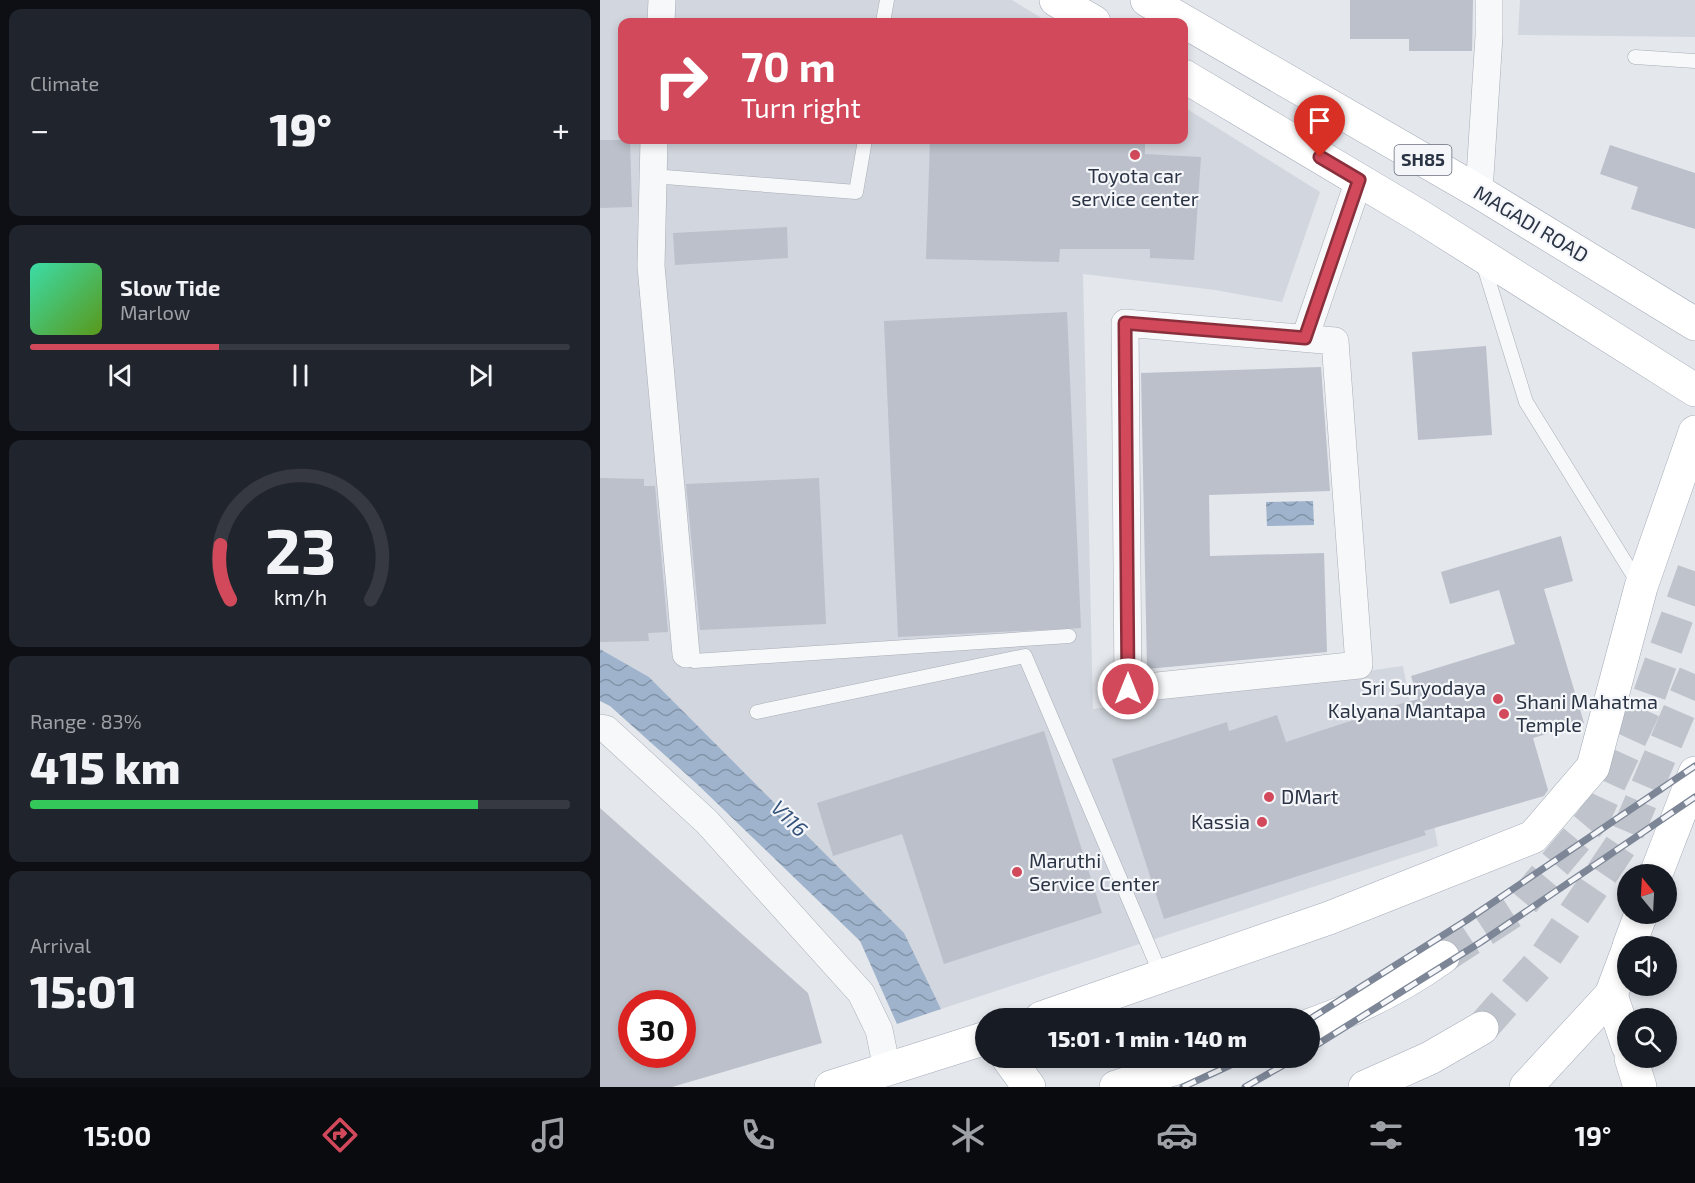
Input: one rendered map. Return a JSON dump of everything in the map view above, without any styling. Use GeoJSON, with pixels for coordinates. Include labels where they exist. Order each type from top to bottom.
{"type":"FeatureCollection","features":[{"type":"Feature","properties":{"kind":"main road"},"geometry":{"type":"LineString","coordinates":[[1056,0],[1087,18]]}},
{"type":"Feature","properties":{"kind":"main road","name":"MAGADI ROAD"},"geometry":{"type":"LineString","coordinates":[[1148,0],[1179,18]]}},
{"type":"Feature","properties":{"kind":"main road","name":"MAGADI ROAD"},"geometry":{"type":"LineString","coordinates":[[1188,23],[1479,192],[1695,324]]}},
{"type":"Feature","properties":{"kind":"main road","name":"SH85"},"geometry":{"type":"LineString","coordinates":[[1188,78],[1480,254],[1695,390]]}},
{"type":"Feature","properties":{"kind":"main road"},"geometry":{"type":"LineString","coordinates":[[1071,1008],[1329,918],[1533,837],[1593,767],[1641,587],[1695,432]]}},
{"type":"Feature","properties":{"kind":"main road"},"geometry":{"type":"LineString","coordinates":[[1660,864],[1695,773]]}},
{"type":"Feature","properties":{"kind":"main road"},"geometry":{"type":"LineString","coordinates":[[1320,1022],[1403,986],[1443,957]]}},
{"type":"Feature","properties":{"kind":"main road"},"geometry":{"type":"LineString","coordinates":[[1528,1087],[1611,994],[1617,978]]}},
{"type":"Feature","properties":{"kind":"main road"},"geometry":{"type":"LineString","coordinates":[[1611,994],[1617,1012]]}},
{"type":"Feature","properties":{"kind":"main road"},"geometry":{"type":"LineString","coordinates":[[1365,1087],[1430,1058],[1482,1028]]}},
{"type":"Feature","properties":{"kind":"main road"},"geometry":{"type":"LineString","coordinates":[[831,1087],[975,1041]]}},
{"type":"Feature","properties":{"kind":"main road"},"geometry":{"type":"LineString","coordinates":[[1015,1068],[1029,1087]]}},
{"type":"Feature","properties":{"kind":"main road"},"geometry":{"type":"LineString","coordinates":[[1116,1087],[1176,1068]]}},
{"type":"Feature","properties":{"kind":"main road"},"geometry":{"type":"LineString","coordinates":[[1634,1068],[1640,1087]]}},
{"type":"Feature","properties":{"kind":"street"},"geometry":{"type":"LineString","coordinates":[[660,18],[662,0]]}},
{"type":"Feature","properties":{"kind":"street"},"geometry":{"type":"LineString","coordinates":[[1479,192],[1489,36],[1489,0]]}},
{"type":"Feature","properties":{"kind":"street"},"geometry":{"type":"LineString","coordinates":[[654,144],[651,266],[686,654]]}},
{"type":"Feature","properties":{"kind":"street"},"geometry":{"type":"LineString","coordinates":[[1305,338],[1359,180]]}},
{"type":"Feature","properties":{"kind":"street"},"geometry":{"type":"LineString","coordinates":[[1125,323],[1305,338],[1335,341],[1359,665],[1128,689],[1125,323]]}},
{"type":"Feature","properties":{"kind":"street"},"geometry":{"type":"LineString","coordinates":[[600,728],[606,729],[707,822],[861,993],[879,1030],[887,1069]]}},
{"type":"Feature","properties":{"kind":"lane"},"geometry":{"type":"LineString","coordinates":[[884,18],[887,0]]}},
{"type":"Feature","properties":{"kind":"lane"},"geometry":{"type":"LineString","coordinates":[[1635,57],[1695,61]]}},
{"type":"Feature","properties":{"kind":"lane"},"geometry":{"type":"LineString","coordinates":[[652,176],[856,192],[864,144]]}},
{"type":"Feature","properties":{"kind":"lane"},"geometry":{"type":"LineString","coordinates":[[1480,254],[1526,402],[1641,587]]}},
{"type":"Feature","properties":{"kind":"lane"},"geometry":{"type":"LineString","coordinates":[[686,654],[694,661],[1069,636]]}},
{"type":"Feature","properties":{"kind":"lane"},"geometry":{"type":"LineString","coordinates":[[757,712],[1024,656],[1162,977]]}},
{"type":"Feature","properties":{"kind":"shaded area"},"geometry":{"type":"Polygon","coordinates":[[[600,0],[1012,0],[1041,18],[618,18],[618,144],[1188,144],[1188,110],[1320,192],[1282,302],[1215,290],[1083,274],[1093,709],[1403,666],[1438,846],[941,1009],[903,933],[649,677],[600,649],[600,0]]]}},
{"type":"Feature","properties":{"kind":"shaded area"},"geometry":{"type":"Polygon","coordinates":[[[1520,0],[1695,0],[1695,37],[1518,35],[1520,0]]]}},
{"type":"Feature","properties":{"kind":"water"},"geometry":{"type":"Polygon","coordinates":[[[1313,501],[1314,525],[1267,526],[1266,502],[1313,501]]]}},
{"type":"Feature","properties":{"kind":"water","name":"V116"},"geometry":{"type":"Polygon","coordinates":[[[600,649],[649,677],[904,933],[941,1009],[897,1024],[860,941],[696,783],[610,706],[600,701],[600,649]]]}},
{"type":"Feature","properties":{"kind":"building"},"geometry":{"type":"Polygon","coordinates":[[[1350,0],[1473,0],[1472,51],[1409,51],[1409,39],[1350,39],[1350,0]]]}},
{"type":"Feature","properties":{"kind":"building"},"geometry":{"type":"Polygon","coordinates":[[[600,140],[618,140],[618,144],[630,144],[632,207],[600,208],[600,140]]]}},
{"type":"Feature","properties":{"kind":"building"},"geometry":{"type":"Polygon","coordinates":[[[930,144],[1145,144],[1145,154],[1201,157],[1194,260],[1150,258],[1150,249],[1060,249],[1059,262],[926,259],[930,144]]]}},
{"type":"Feature","properties":{"kind":"building"},"geometry":{"type":"Polygon","coordinates":[[[1610,145],[1695,173],[1695,229],[1631,209],[1638,187],[1600,174],[1610,145]]]}},
{"type":"Feature","properties":{"kind":"building"},"geometry":{"type":"Polygon","coordinates":[[[787,227],[788,258],[675,265],[673,233],[787,227]]]}},
{"type":"Feature","properties":{"kind":"building"},"geometry":{"type":"Polygon","coordinates":[[[1067,312],[1081,628],[898,637],[884,321],[1067,312]]]}},
{"type":"Feature","properties":{"kind":"building"},"geometry":{"type":"Polygon","coordinates":[[[1486,346],[1492,435],[1418,440],[1412,352],[1486,346]]]}},
{"type":"Feature","properties":{"kind":"building"},"geometry":{"type":"Polygon","coordinates":[[[1321,367],[1330,491],[1209,495],[1210,556],[1324,553],[1327,652],[1147,669],[1141,373],[1321,367]]]}},
{"type":"Feature","properties":{"kind":"building"},"geometry":{"type":"Polygon","coordinates":[[[600,478],[644,479],[644,486],[655,486],[668,632],[648,633],[649,641],[600,642],[600,478]]]}},
{"type":"Feature","properties":{"kind":"building"},"geometry":{"type":"Polygon","coordinates":[[[819,478],[826,624],[700,630],[686,484],[819,478]]]}},
{"type":"Feature","properties":{"kind":"building"},"geometry":{"type":"Polygon","coordinates":[[[1561,536],[1573,581],[1544,589],[1584,723],[1533,738],[1548,790],[1544,796],[1424,831],[1426,835],[1164,919],[1112,759],[1227,722],[1229,731],[1277,715],[1286,742],[1372,714],[1371,712],[1418,699],[1411,676],[1515,644],[1499,590],[1450,604],[1441,572],[1561,536]]]}},
{"type":"Feature","properties":{"kind":"building"},"geometry":{"type":"Polygon","coordinates":[[[1044,731],[1102,913],[944,964],[902,834],[833,856],[817,803],[1044,731]]]}},
{"type":"Feature","properties":{"kind":"building"},"geometry":{"type":"Polygon","coordinates":[[[600,808],[808,993],[822,1043],[672,1087],[600,1087],[600,808]]]}},
{"type":"Feature","properties":{"kind":"tunnel"},"geometry":{"type":"LineString","coordinates":[[1443,957],[1518,908],[1593,819],[1645,707],[1695,567]]}},
{"type":"Feature","properties":{"kind":"tunnel"},"geometry":{"type":"LineString","coordinates":[[1482,1028],[1546,956],[1625,839],[1695,674]]}},
{"type":"Feature","properties":{"kind":"railway"},"geometry":{"type":"LineString","coordinates":[[1320,1013],[1467,920],[1695,766]]}},
{"type":"Feature","properties":{"kind":"railway"},"geometry":{"type":"LineString","coordinates":[[1320,1043],[1481,942],[1695,797]]}},
{"type":"Feature","properties":{"kind":"railway"},"geometry":{"type":"LineString","coordinates":[[1183,1087],[1224,1068]]}},
{"type":"Feature","properties":{"kind":"railway"},"geometry":{"type":"LineString","coordinates":[[1245,1087],[1278,1068]]}},
{"type":"Feature","properties":{"kind":"place","name":"Toyota car service center"},"geometry":{"type":"Point","coordinates":[1135,155]}},
{"type":"Feature","properties":{"kind":"place","name":"Sri Suryodaya Kalyana Mantapa"},"geometry":{"type":"Point","coordinates":[1498,699]}},
{"type":"Feature","properties":{"kind":"place","name":"Shani Mahatma Temple"},"geometry":{"type":"Point","coordinates":[1504,714]}},
{"type":"Feature","properties":{"kind":"place","name":"DMart"},"geometry":{"type":"Point","coordinates":[1269,797]}},
{"type":"Feature","properties":{"kind":"place","name":"Kassia"},"geometry":{"type":"Point","coordinates":[1262,822]}},
{"type":"Feature","properties":{"kind":"place","name":"Maruthi Service Center"},"geometry":{"type":"Point","coordinates":[1017,872]}},
{"type":"Feature","properties":{"kind":"route"},"geometry":{"type":"LineString","coordinates":[[1128,689],[1125,323],[1305,338],[1348,206],[1359,180],[1320,157]]}}]}
